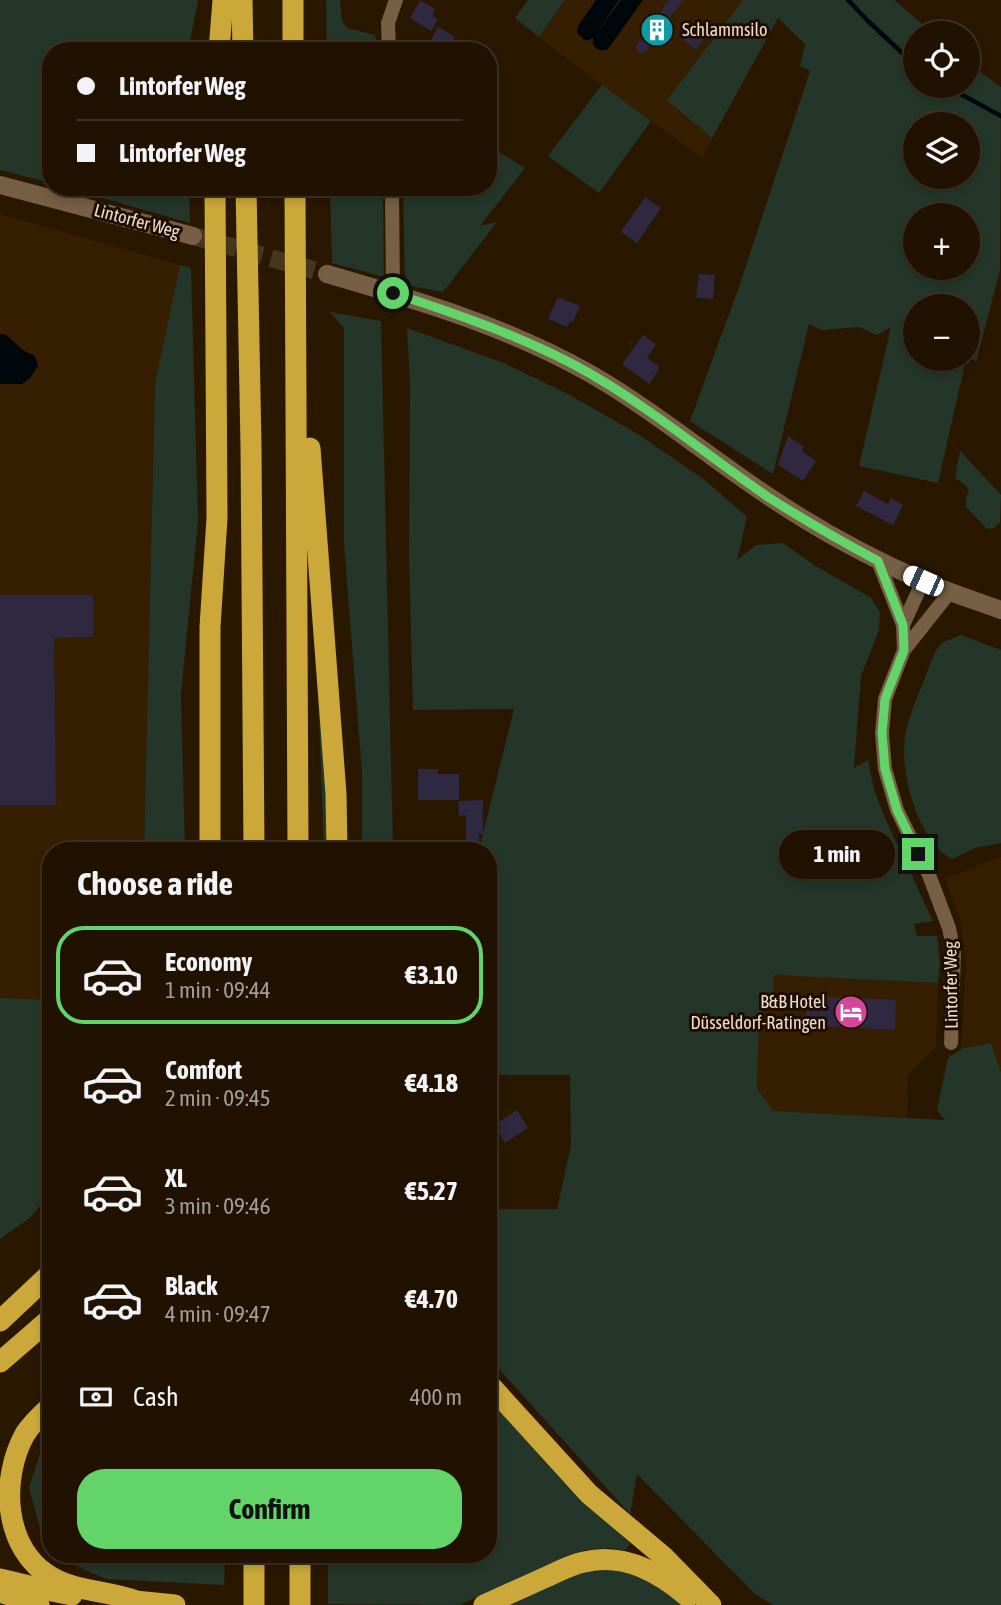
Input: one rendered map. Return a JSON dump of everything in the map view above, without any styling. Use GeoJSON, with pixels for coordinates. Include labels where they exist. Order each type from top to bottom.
{"type":"FeatureCollection","features":[{"type":"Feature","properties":{"kind":"highway"},"geometry":{"type":"LineString","coordinates":[[220,42],[223,0]]}},
{"type":"Feature","properties":{"kind":"highway"},"geometry":{"type":"LineString","coordinates":[[242,0],[243,42]]}},
{"type":"Feature","properties":{"kind":"highway"},"geometry":{"type":"LineString","coordinates":[[293,0],[293,42]]}},
{"type":"Feature","properties":{"kind":"highway"},"geometry":{"type":"LineString","coordinates":[[210,842],[210,626],[217,518],[215,196]]}},
{"type":"Feature","properties":{"kind":"highway"},"geometry":{"type":"LineString","coordinates":[[246,196],[254,842]]}},
{"type":"Feature","properties":{"kind":"highway"},"geometry":{"type":"LineString","coordinates":[[295,196],[298,842]]}},
{"type":"Feature","properties":{"kind":"highway"},"geometry":{"type":"LineString","coordinates":[[297,269],[336,794],[337,842]]}},
{"type":"Feature","properties":{"kind":"highway"},"geometry":{"type":"LineString","coordinates":[[0,1321],[42,1281]]}},
{"type":"Feature","properties":{"kind":"highway"},"geometry":{"type":"LineString","coordinates":[[0,1362],[42,1326]]}},
{"type":"Feature","properties":{"kind":"highway"},"geometry":{"type":"LineString","coordinates":[[497,1393],[589,1494],[664,1557],[711,1605]]}},
{"type":"Feature","properties":{"kind":"highway"},"geometry":{"type":"LineString","coordinates":[[42,1414],[27,1432],[10,1471],[9,1506],[18,1540],[27,1555],[52,1578],[136,1601]]}},
{"type":"Feature","properties":{"kind":"highway"},"geometry":{"type":"LineString","coordinates":[[484,1605],[571,1566],[597,1559],[610,1559],[636,1564],[659,1574],[698,1605]]}},
{"type":"Feature","properties":{"kind":"highway"},"geometry":{"type":"LineString","coordinates":[[253,1563],[254,1605]]}},
{"type":"Feature","properties":{"kind":"highway"},"geometry":{"type":"LineString","coordinates":[[300,1563],[300,1605]]}},
{"type":"Feature","properties":{"kind":"highway"},"geometry":{"type":"LineString","coordinates":[[0,1579],[63,1593],[175,1605]]}},
{"type":"Feature","properties":{"kind":"highway"},"geometry":{"type":"LineString","coordinates":[[0,1592],[39,1605]]}},
{"type":"Feature","properties":{"kind":"main road","name":"Lintorfer Weg"},"geometry":{"type":"LineString","coordinates":[[0,185],[193,236]]}},
{"type":"Feature","properties":{"kind":"main road"},"geometry":{"type":"LineString","coordinates":[[327,274],[474,320],[541,349],[589,373],[645,408],[768,496],[817,527],[878,561],[950,592],[1001,610]]}},
{"type":"Feature","properties":{"kind":"street"},"geometry":{"type":"LineString","coordinates":[[389,42],[388,23],[396,0]]}},
{"type":"Feature","properties":{"kind":"street"},"geometry":{"type":"LineString","coordinates":[[392,196],[393,293]]}},
{"type":"Feature","properties":{"kind":"street","name":"Lintorfer Weg"},"geometry":{"type":"LineString","coordinates":[[878,561],[903,625],[904,650]]}},
{"type":"Feature","properties":{"kind":"street","name":"Lintorfer Weg"},"geometry":{"type":"LineString","coordinates":[[903,625],[923,581]]}},
{"type":"Feature","properties":{"kind":"street","name":"Lintorfer Weg"},"geometry":{"type":"LineString","coordinates":[[950,592],[904,650],[885,699],[882,733],[885,769],[897,810],[929,876],[949,928],[954,953],[951,1044]]}},
{"type":"Feature","properties":{"kind":"shaded area"},"geometry":{"type":"Polygon","coordinates":[[[565,0],[790,0],[702,158],[539,37],[565,0]]]}},
{"type":"Feature","properties":{"kind":"shaded area"},"geometry":{"type":"Polygon","coordinates":[[[596,0],[619,0],[595,35],[621,0],[643,0],[608,49],[603,50],[593,45],[593,38],[587,41],[577,32],[578,26],[596,0]]]}},
{"type":"Feature","properties":{"kind":"shaded area"},"geometry":{"type":"Polygon","coordinates":[[[0,214],[180,265],[155,383],[144,842],[42,842],[42,1001],[0,998],[0,214]]]}},
{"type":"Feature","properties":{"kind":"shaded area"},"geometry":{"type":"Polygon","coordinates":[[[0,334],[6,335],[23,350],[35,356],[38,366],[22,384],[0,384],[0,334]]]}},
{"type":"Feature","properties":{"kind":"shaded area"},"geometry":{"type":"Polygon","coordinates":[[[1001,857],[1001,1204],[961,1049],[966,967],[960,918],[945,879],[1001,857]]]}},
{"type":"Feature","properties":{"kind":"shaded area"},"geometry":{"type":"Polygon","coordinates":[[[773,975],[938,983],[936,1047],[908,1074],[907,1118],[773,1111],[757,1088],[759,1019],[773,992],[773,975]]]}},
{"type":"Feature","properties":{"kind":"green space"},"geometry":{"type":"Polygon","coordinates":[[[0,0],[198,0],[190,42],[42,42],[42,181],[0,170],[0,0]]]}},
{"type":"Feature","properties":{"kind":"green space"},"geometry":{"type":"Polygon","coordinates":[[[326,0],[340,0],[342,21],[347,28],[375,35],[377,42],[327,42],[326,0]]]}},
{"type":"Feature","properties":{"kind":"green space"},"geometry":{"type":"Polygon","coordinates":[[[528,0],[565,0],[539,37],[515,18],[528,0]]]}},
{"type":"Feature","properties":{"kind":"green space"},"geometry":{"type":"Polygon","coordinates":[[[743,0],[894,0],[919,21],[903,21],[903,98],[980,98],[980,72],[1001,87],[1000,270],[980,347],[980,294],[903,294],[903,371],[963,371],[938,483],[859,466],[891,327],[877,335],[859,327],[822,330],[809,324],[773,474],[690,421],[739,287],[810,71],[800,66],[805,44],[778,18],[712,138],[667,100],[743,0]]]}},
{"type":"Feature","properties":{"kind":"green space"},"geometry":{"type":"Polygon","coordinates":[[[602,85],[651,121],[599,193],[548,156],[602,85]]]}},
{"type":"Feature","properties":{"kind":"green space"},"geometry":{"type":"Polygon","coordinates":[[[497,151],[525,168],[480,226],[497,222],[443,292],[405,285],[403,196],[497,196],[497,151]]]}},
{"type":"Feature","properties":{"kind":"green space"},"geometry":{"type":"Polygon","coordinates":[[[96,196],[189,196],[190,223],[96,196]]]}},
{"type":"Feature","properties":{"kind":"green space"},"geometry":{"type":"Polygon","coordinates":[[[330,196],[383,196],[384,277],[332,263],[330,196]]]}},
{"type":"Feature","properties":{"kind":"green space"},"geometry":{"type":"Polygon","coordinates":[[[180,265],[191,268],[198,521],[181,694],[185,842],[144,842],[155,383],[180,265]]]}},
{"type":"Feature","properties":{"kind":"green space"},"geometry":{"type":"Polygon","coordinates":[[[330,312],[381,321],[393,842],[362,842],[362,772],[344,545],[344,328],[330,312]]]}},
{"type":"Feature","properties":{"kind":"green space"},"geometry":{"type":"Polygon","coordinates":[[[407,328],[504,363],[568,394],[638,434],[706,481],[747,517],[737,560],[756,545],[783,543],[814,565],[871,598],[880,612],[879,630],[861,676],[854,768],[868,760],[874,789],[885,818],[933,921],[914,924],[917,936],[937,936],[940,962],[938,983],[774,975],[773,992],[759,1019],[757,1088],[773,1111],[945,1120],[937,1110],[948,1058],[961,1049],[991,1043],[1001,1073],[1001,1605],[773,1605],[755,1594],[637,1474],[630,1514],[497,1367],[497,1209],[557,1209],[571,1145],[570,1075],[497,1075],[497,842],[481,842],[514,709],[413,710],[409,558],[410,383],[407,328]]]}},
{"type":"Feature","properties":{"kind":"green space"},"geometry":{"type":"Polygon","coordinates":[[[960,451],[1001,495],[1000,522],[994,528],[987,529],[966,507],[969,491],[955,478],[960,451]]]}},
{"type":"Feature","properties":{"kind":"green space"},"geometry":{"type":"Polygon","coordinates":[[[961,635],[1001,650],[1001,843],[975,848],[952,859],[931,840],[916,811],[907,779],[904,750],[910,716],[935,652],[943,643],[961,635]]]}},
{"type":"Feature","properties":{"kind":"green space"},"geometry":{"type":"Polygon","coordinates":[[[317,665],[331,842],[324,842],[317,665]]]}},
{"type":"Feature","properties":{"kind":"green space"},"geometry":{"type":"Polygon","coordinates":[[[0,998],[42,1000],[42,1203],[31,1217],[0,1239],[0,998]]]}},
{"type":"Feature","properties":{"kind":"green space"},"geometry":{"type":"Polygon","coordinates":[[[497,1400],[630,1544],[624,1551],[611,1548],[584,1550],[459,1605],[328,1604],[328,1563],[497,1563],[497,1400]]]}},
{"type":"Feature","properties":{"kind":"green space"},"geometry":{"type":"Polygon","coordinates":[[[42,1446],[42,1533],[41,1532],[29,1488],[42,1446]]]}},
{"type":"Feature","properties":{"kind":"green space"},"geometry":{"type":"Polygon","coordinates":[[[70,1563],[225,1563],[224,1585],[106,1579],[70,1563]]]}},
{"type":"Feature","properties":{"kind":"green space"},"geometry":{"type":"Polygon","coordinates":[[[602,1569],[637,1576],[683,1605],[504,1605],[564,1578],[602,1569]]]}},
{"type":"Feature","properties":{"kind":"building"},"geometry":{"type":"Polygon","coordinates":[[[420,0],[435,9],[432,16],[438,19],[431,31],[410,18],[420,0]]]}},
{"type":"Feature","properties":{"kind":"building"},"geometry":{"type":"Polygon","coordinates":[[[669,0],[683,0],[667,21],[666,35],[650,39],[648,50],[642,54],[638,52],[638,42],[648,37],[648,23],[655,19],[669,0]]]}},
{"type":"Feature","properties":{"kind":"building"},"geometry":{"type":"Polygon","coordinates":[[[696,22],[709,32],[696,50],[683,40],[696,22]]]}},
{"type":"Feature","properties":{"kind":"building"},"geometry":{"type":"Polygon","coordinates":[[[438,27],[455,37],[452,42],[430,42],[438,27]]]}},
{"type":"Feature","properties":{"kind":"building"},"geometry":{"type":"Polygon","coordinates":[[[645,197],[661,208],[637,243],[621,232],[645,197]]]}},
{"type":"Feature","properties":{"kind":"building"},"geometry":{"type":"Polygon","coordinates":[[[699,274],[715,275],[713,299],[696,298],[699,274]]]}},
{"type":"Feature","properties":{"kind":"building"},"geometry":{"type":"Polygon","coordinates":[[[558,297],[580,306],[573,322],[570,321],[567,327],[548,319],[558,297]]]}},
{"type":"Feature","properties":{"kind":"building"},"geometry":{"type":"Polygon","coordinates":[[[643,335],[656,344],[647,358],[659,366],[649,384],[622,364],[643,335]]]}},
{"type":"Feature","properties":{"kind":"building"},"geometry":{"type":"Polygon","coordinates":[[[788,436],[804,447],[802,451],[816,461],[803,481],[778,465],[788,436]]]}},
{"type":"Feature","properties":{"kind":"building"},"geometry":{"type":"Polygon","coordinates":[[[864,491],[888,504],[891,498],[903,505],[893,525],[856,506],[864,491]]]}},
{"type":"Feature","properties":{"kind":"building"},"geometry":{"type":"Polygon","coordinates":[[[0,595],[93,595],[93,637],[54,638],[56,805],[0,805],[0,595]]]}},
{"type":"Feature","properties":{"kind":"building"},"geometry":{"type":"Polygon","coordinates":[[[418,769],[438,769],[438,774],[459,774],[459,800],[418,800],[418,769]]]}},
{"type":"Feature","properties":{"kind":"building"},"geometry":{"type":"Polygon","coordinates":[[[483,800],[483,834],[479,834],[479,842],[466,842],[466,815],[459,816],[458,801],[483,800]]]}},
{"type":"Feature","properties":{"kind":"building","name":"B&B Hotel Düsseldorf-Ratingen"},"geometry":{"type":"Polygon","coordinates":[[[807,996],[896,1000],[895,1030],[806,1025],[807,996]]]}},
{"type":"Feature","properties":{"kind":"building"},"geometry":{"type":"Polygon","coordinates":[[[517,1110],[528,1128],[505,1143],[497,1130],[497,1123],[517,1110]]]}},
{"type":"Feature","properties":{"kind":"waterway"},"geometry":{"type":"LineString","coordinates":[[848,0],[903,54]]}},
{"type":"Feature","properties":{"kind":"waterway"},"geometry":{"type":"LineString","coordinates":[[968,98],[1001,116]]}},
{"type":"Feature","properties":{"kind":"tunnel"},"geometry":{"type":"LineString","coordinates":[[193,236],[327,274]]}},
{"type":"Feature","properties":{"kind":"place","name":"Schlammsilo"},"geometry":{"type":"Point","coordinates":[657,30]}},
{"type":"Feature","properties":{"kind":"place","name":"B&B Hotel Düsseldorf-Ratingen"},"geometry":{"type":"Point","coordinates":[851,1012]}},
{"type":"Feature","properties":{"kind":"route"},"geometry":{"type":"LineString","coordinates":[[393,293],[474,320],[589,373],[645,408],[768,496],[878,561],[903,625],[904,650],[885,699],[882,733],[885,769],[897,810],[918,854]]}}]}
